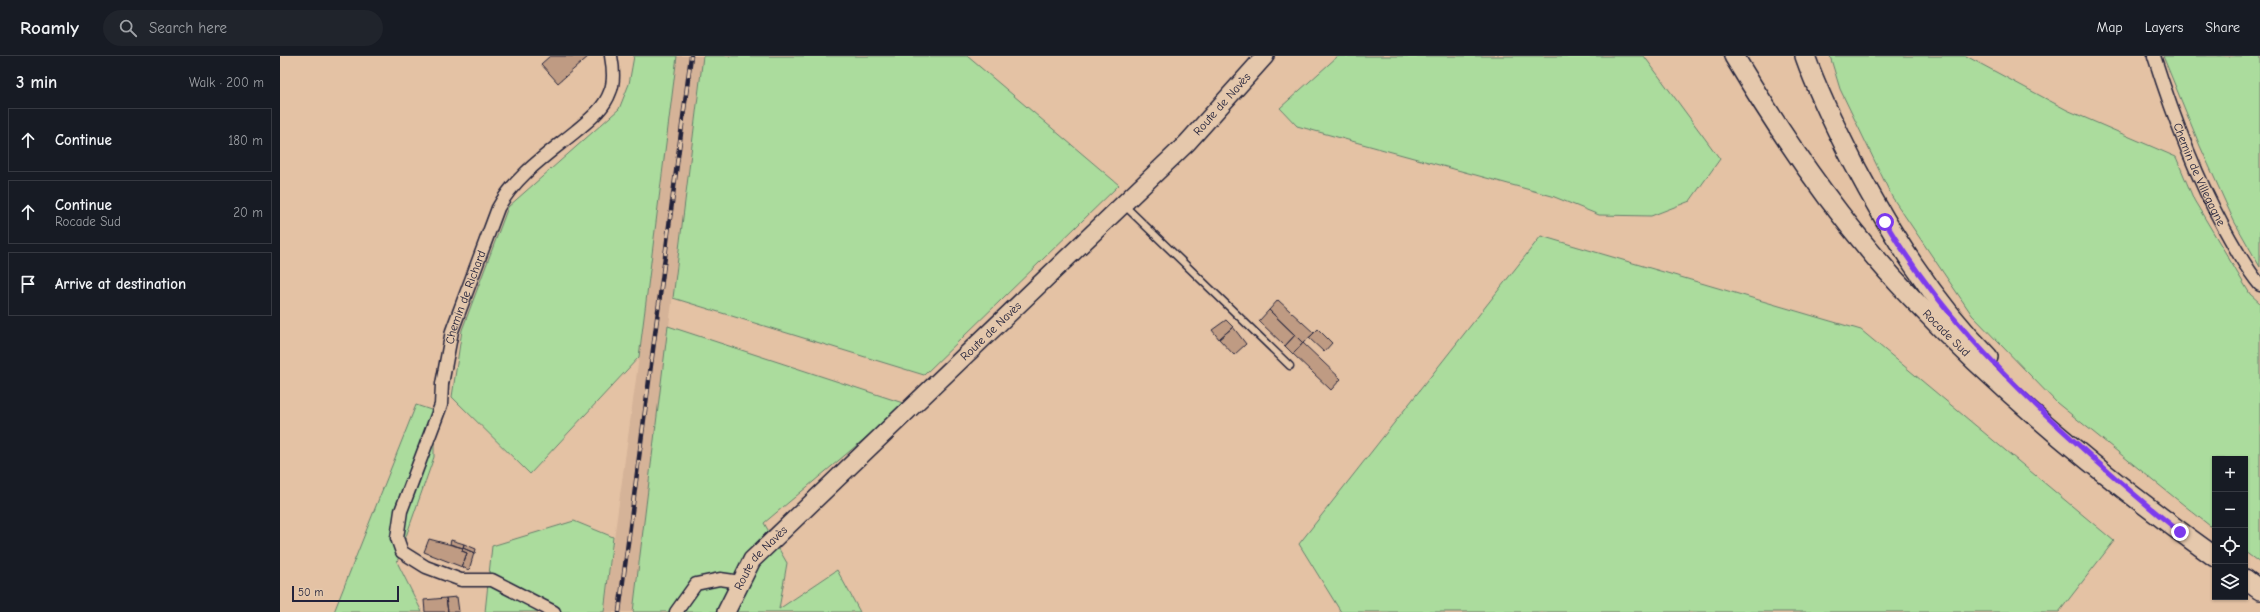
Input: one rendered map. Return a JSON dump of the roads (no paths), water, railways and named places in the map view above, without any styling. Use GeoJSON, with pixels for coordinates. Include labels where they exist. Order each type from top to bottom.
{"type":"FeatureCollection","features":[{"type":"Feature","properties":{"kind":"main road","name":"Route de Navès"},"geometry":{"type":"LineString","coordinates":[[726,612],[752,560],[784,527],[1187,142],[1265,56]]}},
{"type":"Feature","properties":{"kind":"main road","name":"Rocade Sud"},"geometry":{"type":"LineString","coordinates":[[1734,56],[1776,125],[1802,161],[1855,231],[1910,296],[1960,347],[2019,403],[2092,464],[2212,555]]}},
{"type":"Feature","properties":{"kind":"main road"},"geometry":{"type":"LineString","coordinates":[[1805,56],[1832,119],[1864,183],[1904,254],[1930,291],[1982,351],[2049,417],[2139,500]]}},
{"type":"Feature","properties":{"kind":"main road"},"geometry":{"type":"LineString","coordinates":[[2248,581],[2260,590]]}},
{"type":"Feature","properties":{"kind":"street","name":"Chemin de Richard"},"geometry":{"type":"LineString","coordinates":[[554,612],[492,580],[461,580],[426,567],[402,552],[397,538],[401,511],[441,405],[442,384],[452,331],[498,208],[506,192],[518,180],[596,114],[611,92],[613,80],[611,56]]}},
{"type":"Feature","properties":{"kind":"street","name":"Chemin de Villegagne"},"geometry":{"type":"LineString","coordinates":[[2154,56],[2174,116],[2200,182],[2229,237],[2260,285]]}},
{"type":"Feature","properties":{"kind":"street"},"geometry":{"type":"LineString","coordinates":[[676,612],[696,584],[720,579],[740,582]]}},
{"type":"Feature","properties":{"kind":"lane"},"geometry":{"type":"LineString","coordinates":[[1123,204],[1290,366]]}},
{"type":"Feature","properties":{"kind":"railway"},"geometry":{"type":"LineString","coordinates":[[619,612],[691,56]]}}]}
